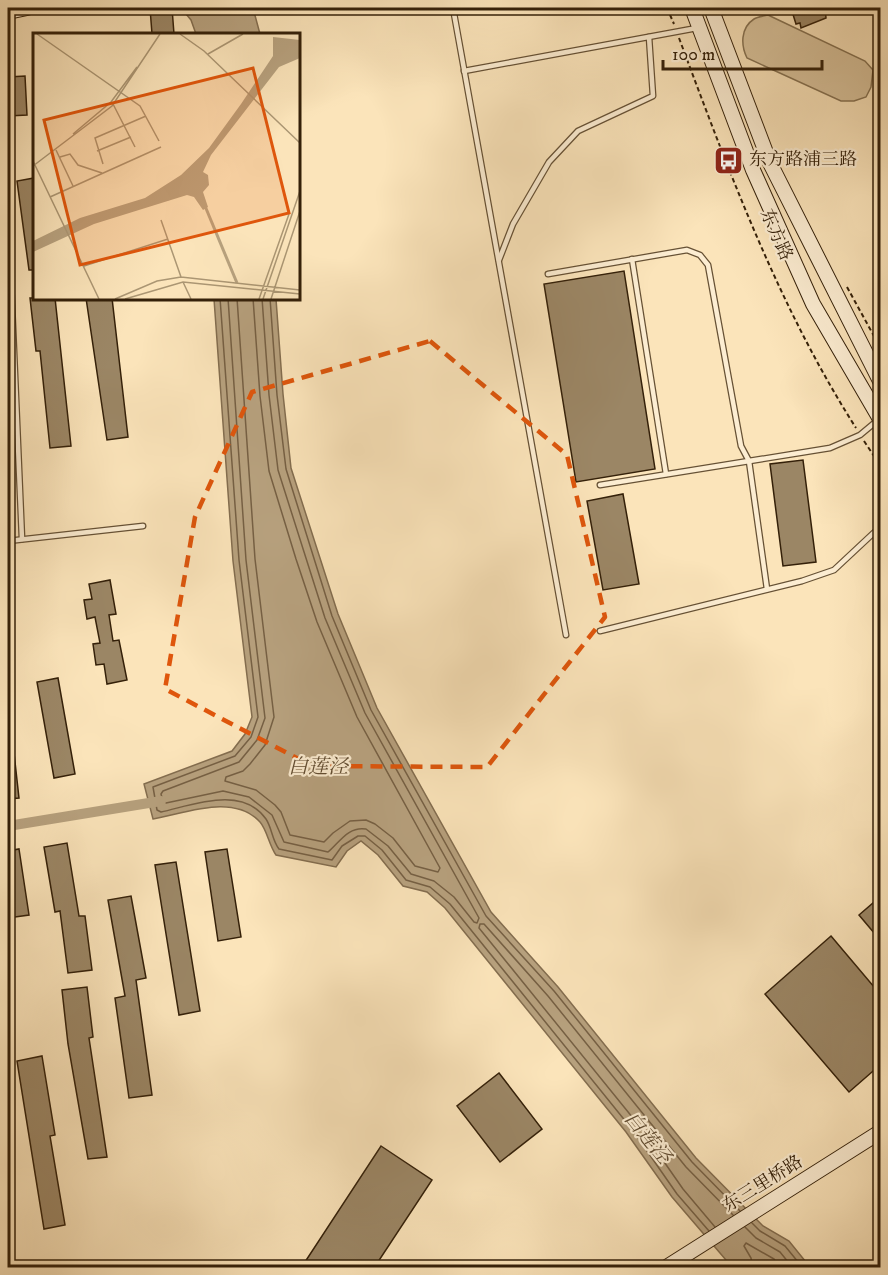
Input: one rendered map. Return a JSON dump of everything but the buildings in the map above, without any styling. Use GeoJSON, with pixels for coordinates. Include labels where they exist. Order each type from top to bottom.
{"type":"FeatureCollection","features":[{"type":"Feature","properties":{"kind":"main road"},"geometry":{"type":"LineString","coordinates":[[8,12],[27,8]]}},
{"type":"Feature","properties":{"kind":"main road","name":"东方路"},"geometry":{"type":"LineString","coordinates":[[692,8],[753,171],[813,304],[880,419]]}},
{"type":"Feature","properties":{"kind":"main road","name":"东方路"},"geometry":{"type":"LineString","coordinates":[[711,8],[770,163],[880,381]]}},
{"type":"Feature","properties":{"kind":"main road","name":"东三里桥路"},"geometry":{"type":"LineString","coordinates":[[665,1268],[880,1132]]}},
{"type":"Feature","properties":{"kind":"lane"},"geometry":{"type":"LineString","coordinates":[[453,8],[566,635]]}},
{"type":"Feature","properties":{"kind":"lane"},"geometry":{"type":"LineString","coordinates":[[464,71],[700,28]]}},
{"type":"Feature","properties":{"kind":"lane"},"geometry":{"type":"LineString","coordinates":[[499,262],[513,224],[549,162],[578,131],[653,96],[649,37]]}},
{"type":"Feature","properties":{"kind":"lane"},"geometry":{"type":"LineString","coordinates":[[8,211],[22,539]]}},
{"type":"Feature","properties":{"kind":"lane"},"geometry":{"type":"LineString","coordinates":[[548,274],[687,250],[700,255],[708,265],[741,446],[749,461],[767,590]]}},
{"type":"Feature","properties":{"kind":"lane"},"geometry":{"type":"LineString","coordinates":[[632,259],[666,474]]}},
{"type":"Feature","properties":{"kind":"lane"},"geometry":{"type":"LineString","coordinates":[[600,485],[830,448],[860,435],[880,419]]}},
{"type":"Feature","properties":{"kind":"lane"},"geometry":{"type":"LineString","coordinates":[[8,541],[143,526]]}},
{"type":"Feature","properties":{"kind":"lane"},"geometry":{"type":"LineString","coordinates":[[600,631],[767,590],[834,570],[880,527]]}},
{"type":"Feature","properties":{"kind":"path","name":"东方路"},"geometry":{"type":"LineString","coordinates":[[667,8],[731,178],[793,316],[860,435],[880,465]]}},
{"type":"Feature","properties":{"kind":"path"},"geometry":{"type":"LineString","coordinates":[[847,286],[880,347]]}},
{"type":"Feature","properties":{"kind":"highlighted area"},"geometry":{"type":"Polygon","coordinates":[[[430,341],[567,455],[605,617],[487,767],[312,766],[165,689],[195,517],[252,392],[430,341]]]}},
{"type":"Feature","properties":{"kind":"shaded area"},"geometry":{"type":"Polygon","coordinates":[[[768,15],[865,61],[873,70],[871,87],[866,97],[854,101],[841,101],[747,58],[743,43],[746,27],[754,19],[768,15]]]}},
{"type":"Feature","properties":{"kind":"water"},"geometry":{"type":"Polygon","coordinates":[[[181,8],[253,8],[260,33],[196,33],[191,20],[181,8]]]}},
{"type":"Feature","properties":{"kind":"water","name":"白莲泾"},"geometry":{"type":"Polygon","coordinates":[[[214,300],[276,300],[291,468],[338,614],[377,708],[491,912],[558,987],[696,1158],[763,1226],[789,1241],[810,1267],[732,1267],[672,1197],[626,1132],[445,908],[427,892],[403,886],[378,855],[361,841],[347,851],[336,867],[276,855],[260,822],[249,813],[237,808],[209,807],[153,819],[144,784],[232,751],[245,734],[252,717],[233,561],[214,300]]]}},
{"type":"Feature","properties":{"kind":"waterway"},"geometry":{"type":"LineString","coordinates":[[8,826],[161,801]]}},
{"type":"Feature","properties":{"kind":"place","name":"东方路浦三路"},"geometry":{"type":"Point","coordinates":[728,160]}}]}
